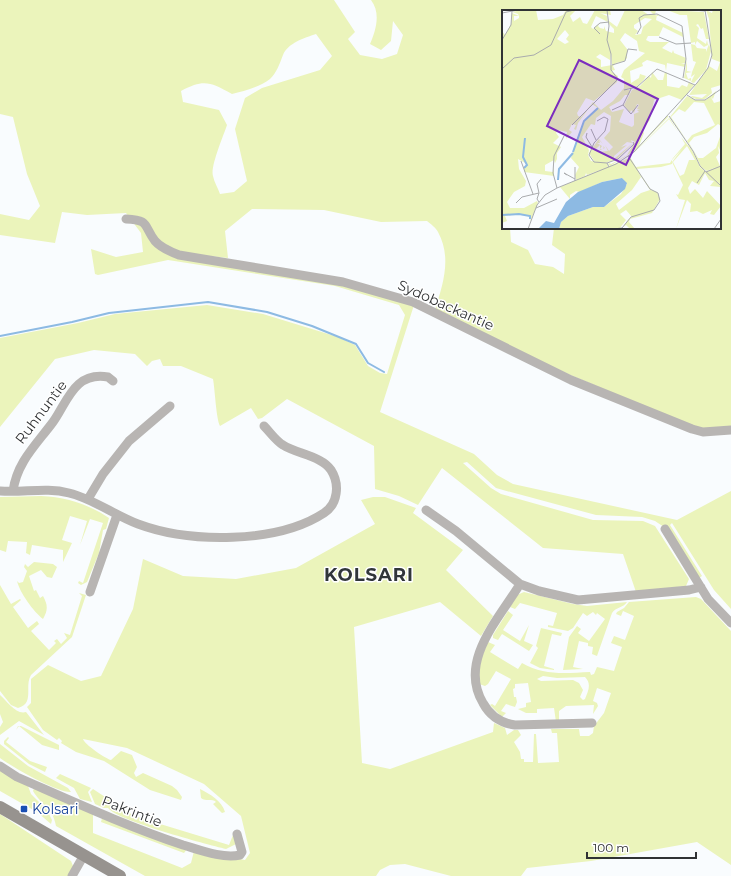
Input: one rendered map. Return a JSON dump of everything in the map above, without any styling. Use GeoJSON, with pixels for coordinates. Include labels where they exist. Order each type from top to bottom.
{"type":"FeatureCollection","features":[{"type":"Feature","properties":{"kind":"main road"},"geometry":{"type":"LineString","coordinates":[[0,807],[120,876]]}},
{"type":"Feature","properties":{"kind":"street","name":"Sydobackantie"},"geometry":{"type":"LineString","coordinates":[[126,219],[136,219],[146,223],[159,245],[179,255],[299,274],[343,282],[380,291],[413,302],[571,380],[692,429],[703,432],[731,430]]}},
{"type":"Feature","properties":{"kind":"street","name":"Ruhnuntie"},"geometry":{"type":"LineString","coordinates":[[13,491],[17,472],[25,457],[54,420],[72,391],[85,381],[98,376],[108,377],[113,381]]}},
{"type":"Feature","properties":{"kind":"street"},"geometry":{"type":"LineString","coordinates":[[88,499],[102,474],[117,455],[142,429],[170,406]]}},
{"type":"Feature","properties":{"kind":"street"},"geometry":{"type":"LineString","coordinates":[[0,490],[52,490],[88,499],[117,515],[138,524],[182,536],[206,538],[230,538],[272,532],[302,524],[328,511],[335,501],[335,477],[329,467],[318,460],[282,445],[264,426]]}},
{"type":"Feature","properties":{"kind":"street"},"geometry":{"type":"LineString","coordinates":[[426,510],[456,531],[520,584],[539,591],[578,600],[689,590],[701,587]]}},
{"type":"Feature","properties":{"kind":"street"},"geometry":{"type":"LineString","coordinates":[[90,592],[117,515]]}},
{"type":"Feature","properties":{"kind":"street"},"geometry":{"type":"LineString","coordinates":[[665,530],[713,605],[731,623]]}},
{"type":"Feature","properties":{"kind":"street"},"geometry":{"type":"LineString","coordinates":[[520,584],[480,648],[474,675],[476,689],[480,698],[494,716],[505,723],[515,725],[592,723]]}},
{"type":"Feature","properties":{"kind":"street","name":"Pakrintie"},"geometry":{"type":"LineString","coordinates":[[0,766],[17,777],[132,828],[192,848],[217,854],[240,855],[242,852],[237,834]]}},
{"type":"Feature","properties":{"kind":"street"},"geometry":{"type":"LineString","coordinates":[[72,876],[84,855]]}},
{"type":"Feature","properties":{"kind":"green space"},"geometry":{"type":"Polygon","coordinates":[[[0,0],[334,0],[355,32],[348,39],[360,55],[382,59],[397,54],[403,35],[393,21],[391,41],[381,50],[370,44],[376,27],[377,16],[371,0],[731,0],[731,426],[706,429],[692,426],[568,374],[435,310],[445,271],[445,252],[438,232],[427,221],[381,222],[324,210],[252,209],[225,231],[228,258],[182,253],[326,280],[414,305],[380,412],[474,454],[497,475],[513,484],[677,520],[731,491],[731,609],[714,590],[672,523],[670,525],[702,576],[699,578],[664,527],[655,521],[642,517],[596,515],[496,488],[467,462],[463,463],[491,488],[501,494],[593,520],[643,521],[655,526],[689,579],[686,586],[636,592],[623,554],[543,548],[442,468],[418,505],[399,496],[375,489],[374,446],[287,399],[262,418],[258,419],[251,408],[220,426],[213,379],[181,366],[163,366],[160,359],[152,361],[147,366],[135,354],[94,350],[55,359],[0,427],[0,338],[78,323],[115,314],[207,305],[263,314],[338,337],[355,345],[368,366],[380,373],[387,374],[405,315],[399,305],[335,286],[168,260],[98,275],[95,274],[91,249],[116,257],[143,252],[141,233],[126,213],[87,215],[62,212],[55,243],[0,235],[0,214],[29,220],[40,206],[27,174],[13,117],[0,114],[0,0]],[[316,34],[292,44],[285,51],[278,68],[272,77],[266,82],[257,86],[232,94],[218,87],[207,84],[196,85],[181,91],[183,102],[219,110],[227,125],[213,166],[214,180],[220,194],[234,192],[247,181],[235,129],[245,98],[262,88],[320,70],[332,56],[316,34]]]}},
{"type":"Feature","properties":{"kind":"green space"},"geometry":{"type":"Polygon","coordinates":[[[41,496],[76,502],[85,505],[109,518],[106,529],[103,530],[99,553],[87,582],[81,585],[78,583],[79,581],[83,583],[103,523],[90,519],[80,545],[87,521],[70,516],[62,540],[72,543],[63,562],[63,550],[32,545],[30,555],[26,553],[27,542],[8,541],[6,552],[0,550],[0,497],[41,496]]]}},
{"type":"Feature","properties":{"kind":"green space"},"geometry":{"type":"Polygon","coordinates":[[[373,497],[385,497],[416,508],[413,513],[463,550],[446,570],[493,616],[481,636],[440,602],[354,627],[362,763],[390,769],[493,732],[494,723],[505,728],[507,735],[514,730],[518,730],[521,735],[514,742],[520,752],[521,759],[524,759],[524,762],[533,762],[534,734],[536,734],[538,763],[559,762],[557,733],[552,733],[551,729],[579,729],[580,736],[589,736],[593,733],[594,726],[604,713],[611,693],[597,688],[593,701],[597,703],[598,706],[593,714],[594,705],[566,706],[559,711],[559,721],[556,722],[554,708],[537,709],[537,713],[526,713],[518,709],[526,707],[526,703],[531,702],[528,683],[515,684],[515,688],[513,689],[514,697],[516,697],[517,702],[515,707],[506,704],[501,711],[506,713],[502,717],[490,705],[492,704],[495,706],[511,679],[496,671],[488,684],[485,686],[479,684],[478,666],[488,642],[495,645],[490,652],[518,669],[522,663],[539,670],[555,673],[590,672],[591,675],[594,674],[597,667],[614,671],[622,647],[611,643],[614,636],[625,640],[634,616],[623,611],[621,616],[616,614],[617,612],[624,608],[629,602],[696,597],[701,599],[731,631],[731,865],[697,842],[591,861],[527,868],[521,876],[451,876],[405,864],[390,865],[380,870],[376,876],[145,876],[56,826],[55,820],[50,811],[33,791],[34,788],[93,813],[93,833],[182,868],[191,863],[194,851],[245,860],[250,853],[241,816],[204,784],[127,748],[83,739],[96,751],[111,760],[121,751],[132,755],[137,767],[134,773],[136,777],[143,773],[172,786],[182,797],[181,800],[150,790],[104,761],[76,752],[61,743],[62,741],[59,738],[57,740],[43,730],[27,707],[31,703],[31,679],[48,665],[81,681],[101,676],[133,609],[143,559],[183,576],[236,579],[296,568],[375,524],[361,500],[373,497]],[[543,676],[537,679],[541,681],[573,680],[579,683],[583,690],[580,697],[583,700],[585,699],[589,685],[585,677],[557,678],[543,676]]]}},
{"type":"Feature","properties":{"kind":"green space"},"geometry":{"type":"Polygon","coordinates":[[[34,562],[53,564],[57,567],[52,578],[47,577],[41,570],[29,576],[34,591],[36,590],[40,598],[43,596],[46,602],[47,610],[43,619],[27,602],[17,581],[19,583],[23,582],[27,571],[24,567],[25,564],[28,567],[34,562]]]}},
{"type":"Feature","properties":{"kind":"green space"},"geometry":{"type":"Polygon","coordinates":[[[0,585],[11,604],[20,599],[21,600],[13,607],[28,628],[37,621],[39,624],[31,631],[49,650],[56,643],[54,641],[57,639],[61,644],[67,638],[64,633],[70,635],[82,596],[79,593],[86,595],[72,637],[31,675],[28,684],[28,699],[23,706],[18,708],[11,705],[0,691],[0,585]]]}},
{"type":"Feature","properties":{"kind":"green space"},"geometry":{"type":"Polygon","coordinates":[[[524,592],[587,606],[627,602],[612,613],[597,656],[592,654],[593,647],[588,646],[588,643],[579,641],[573,667],[583,669],[563,670],[569,637],[577,626],[581,629],[578,633],[589,641],[605,619],[597,613],[596,615],[593,612],[587,616],[583,613],[573,628],[568,631],[548,627],[548,625],[553,626],[557,613],[520,603],[515,609],[510,607],[517,595],[524,592]]]}},
{"type":"Feature","properties":{"kind":"green space"},"geometry":{"type":"Polygon","coordinates":[[[508,611],[513,615],[503,630],[520,641],[529,625],[524,641],[533,645],[529,651],[502,634],[498,640],[493,638],[493,635],[508,611]]]}},
{"type":"Feature","properties":{"kind":"green space"},"geometry":{"type":"Polygon","coordinates":[[[541,628],[562,633],[561,636],[552,634],[544,666],[554,670],[540,668],[530,663],[538,648],[536,646],[541,628]]]}},
{"type":"Feature","properties":{"kind":"green space"},"geometry":{"type":"Polygon","coordinates":[[[0,695],[15,710],[26,712],[44,735],[19,721],[0,735],[0,727],[3,722],[0,714],[0,695]]]}},
{"type":"Feature","properties":{"kind":"green space"},"geometry":{"type":"Polygon","coordinates":[[[19,726],[59,745],[59,750],[42,745],[19,726]]]}},
{"type":"Feature","properties":{"kind":"green space"},"geometry":{"type":"Polygon","coordinates":[[[8,737],[9,738],[6,742],[30,761],[47,767],[45,772],[29,764],[4,744],[4,741],[8,737]]]}},
{"type":"Feature","properties":{"kind":"green space"},"geometry":{"type":"Polygon","coordinates":[[[0,744],[28,766],[68,788],[71,792],[46,784],[24,773],[0,758],[0,744]]]}},
{"type":"Feature","properties":{"kind":"green space"},"geometry":{"type":"Polygon","coordinates":[[[0,770],[28,786],[31,794],[47,810],[52,820],[51,824],[37,812],[0,791],[0,770]]]}},
{"type":"Feature","properties":{"kind":"green space"},"geometry":{"type":"Polygon","coordinates":[[[60,774],[91,788],[88,792],[92,802],[80,799],[74,788],[56,778],[60,774]]]}},
{"type":"Feature","properties":{"kind":"green space"},"geometry":{"type":"Polygon","coordinates":[[[93,789],[134,816],[229,845],[233,835],[236,844],[226,849],[163,832],[128,819],[108,808],[95,804],[90,792],[93,789]]]}},
{"type":"Feature","properties":{"kind":"green space"},"geometry":{"type":"Polygon","coordinates":[[[200,789],[218,801],[225,812],[222,813],[213,804],[216,802],[201,798],[200,789]]]}},
{"type":"Feature","properties":{"kind":"green space"},"geometry":{"type":"Polygon","coordinates":[[[0,814],[71,861],[73,866],[70,876],[0,876],[0,814]]]}},
{"type":"Feature","properties":{"kind":"green space"},"geometry":{"type":"Polygon","coordinates":[[[102,818],[187,849],[184,853],[101,822],[102,818]]]}},
{"type":"Feature","properties":{"kind":"waterway"},"geometry":{"type":"LineString","coordinates":[[0,336],[109,313],[208,302],[267,312],[312,326],[356,344],[368,363],[384,372]]}},
{"type":"Feature","properties":{"kind":"place","name":"Kolsari"},"geometry":{"type":"Point","coordinates":[24,809]}},
{"type":"Feature","properties":{"kind":"district","name":"KOLSARI"},"geometry":{"type":"Point","coordinates":[369,575]}}]}
